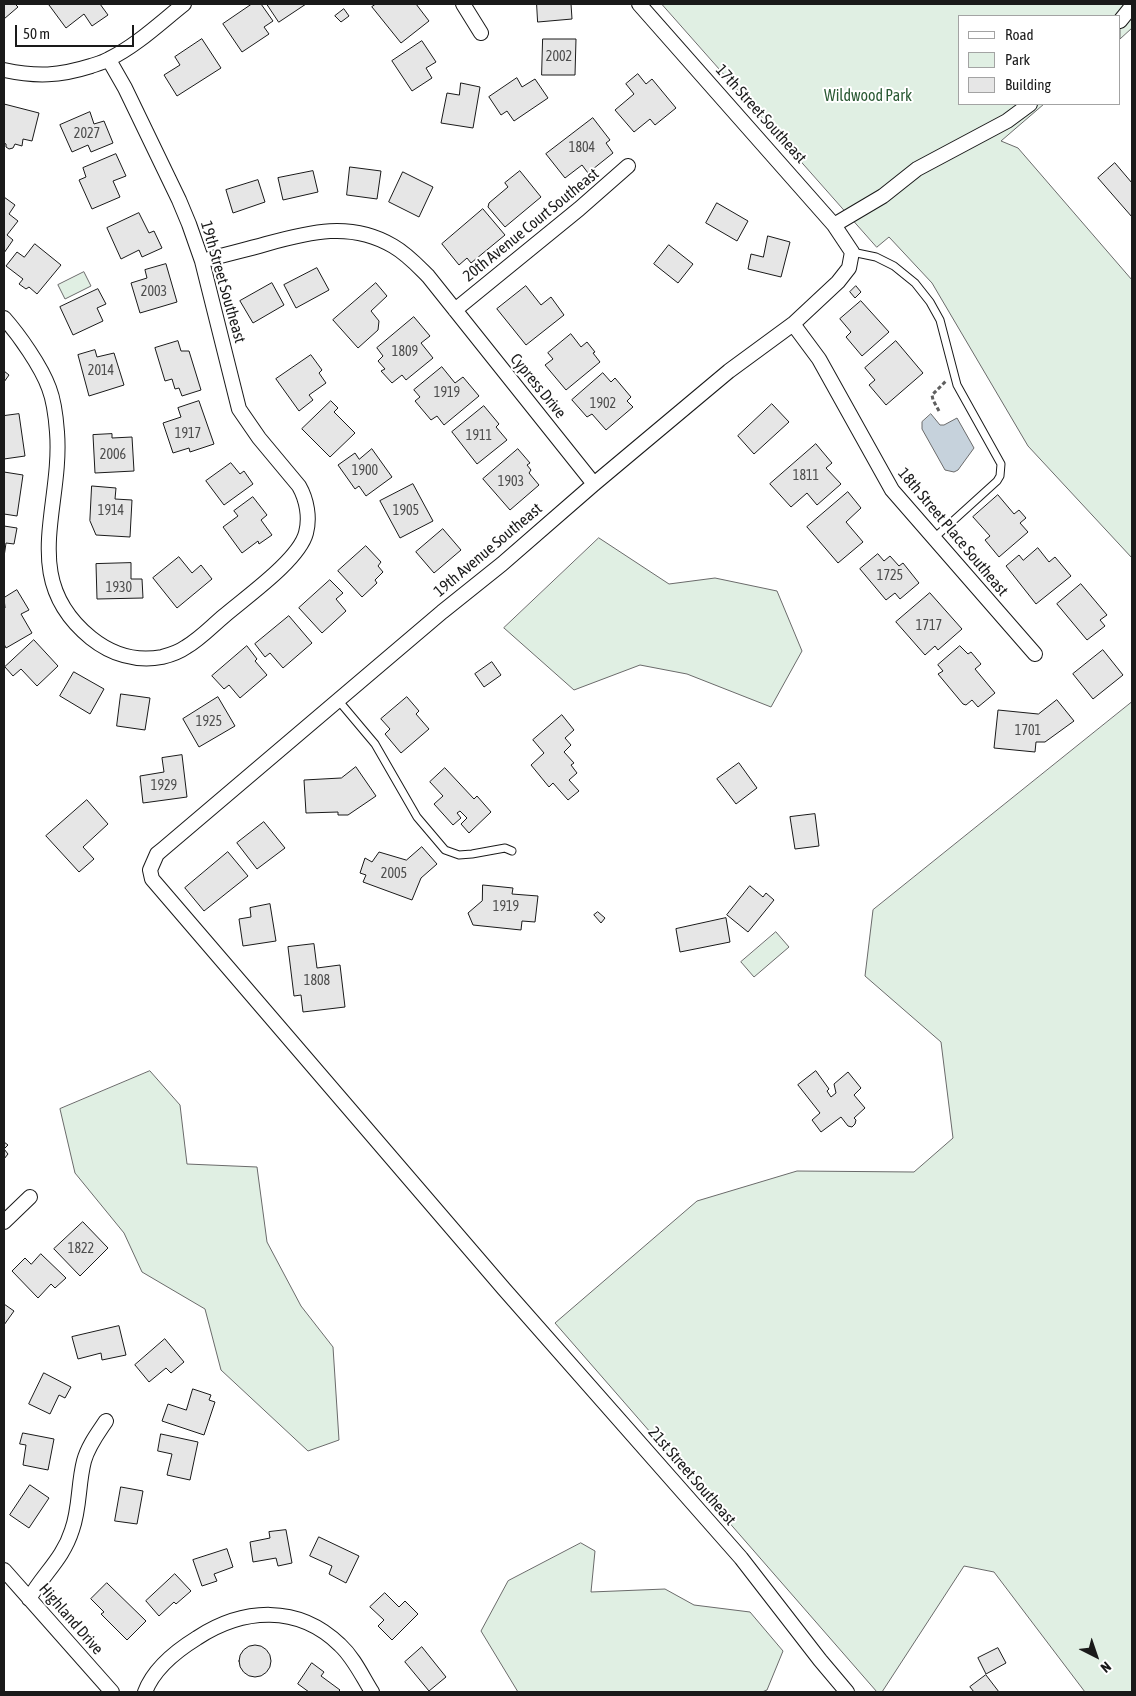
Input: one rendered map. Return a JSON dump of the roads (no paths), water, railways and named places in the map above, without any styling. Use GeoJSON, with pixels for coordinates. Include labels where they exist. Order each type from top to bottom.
{"type":"FeatureCollection","features":[{"type":"Feature","properties":{"kind":"street"},"geometry":{"type":"LineString","coordinates":[[4,70],[28,75],[52,75],[72,72],[109,60],[136,42],[184,4]]}},
{"type":"Feature","properties":{"kind":"street"},"geometry":{"type":"LineString","coordinates":[[463,4],[481,33]]}},
{"type":"Feature","properties":{"kind":"street","name":"17th Street Southeast"},"geometry":{"type":"LineString","coordinates":[[639,4],[834,225],[852,252]]}},
{"type":"Feature","properties":{"kind":"street"},"geometry":{"type":"LineString","coordinates":[[1121,20],[1132,6]]}},
{"type":"Feature","properties":{"kind":"street","name":"19th Street Southeast"},"geometry":{"type":"LineString","coordinates":[[4,318],[40,369],[49,389],[54,412],[57,453],[49,542],[50,567],[54,589],[59,600],[90,637],[118,655],[136,658],[160,657],[186,647],[286,564],[301,546],[306,534],[307,515],[304,495],[299,486],[247,423],[239,409],[202,261],[180,200],[109,60]]}},
{"type":"Feature","properties":{"kind":"street"},"geometry":{"type":"LineString","coordinates":[[834,225],[883,196],[917,169],[1007,121],[1029,105]]}},
{"type":"Feature","properties":{"kind":"street","name":"20th Avenue Court Southeast"},"geometry":{"type":"LineString","coordinates":[[455,310],[579,209],[628,166]]}},
{"type":"Feature","properties":{"kind":"street","name":"Cypress Drive"},"geometry":{"type":"LineString","coordinates":[[202,261],[303,234],[323,231],[342,231],[372,236],[392,245],[416,263],[594,484]]}},
{"type":"Feature","properties":{"kind":"street","name":"19th Avenue Southeast"},"geometry":{"type":"LineString","coordinates":[[152,879],[150,870],[157,854],[729,371],[792,324],[838,282],[849,268],[852,252]]}},
{"type":"Feature","properties":{"kind":"street","name":"18th Street Place Southeast"},"geometry":{"type":"LineString","coordinates":[[792,324],[819,358],[892,490],[1034,654]]}},
{"type":"Feature","properties":{"kind":"street","name":"21st Street Southeast"},"geometry":{"type":"LineString","coordinates":[[152,879],[504,1289],[741,1558],[847,1692]]}},
{"type":"Feature","properties":{"kind":"street"},"geometry":{"type":"LineString","coordinates":[[4,1222],[30,1197]]}},
{"type":"Feature","properties":{"kind":"street"},"geometry":{"type":"LineString","coordinates":[[29,1599],[65,1548],[72,1532],[77,1517],[84,1461],[92,1442],[106,1421]]}},
{"type":"Feature","properties":{"kind":"street","name":"Highland Drive"},"geometry":{"type":"LineString","coordinates":[[4,1570],[112,1692]]}},
{"type":"Feature","properties":{"kind":"street"},"geometry":{"type":"LineString","coordinates":[[145,1692],[149,1682],[159,1669],[176,1652],[192,1641],[223,1623],[243,1617],[264,1614],[280,1615],[299,1620],[329,1635],[348,1654],[372,1692]]}},
{"type":"Feature","properties":{"kind":"lane"},"geometry":{"type":"LineString","coordinates":[[852,252],[876,257],[894,266],[924,293],[940,320],[957,385],[998,455],[1002,470],[997,481],[934,539]]}},
{"type":"Feature","properties":{"kind":"lane"},"geometry":{"type":"LineString","coordinates":[[338,700],[375,744],[417,817],[445,850],[459,855],[505,848],[512,850]]}},
{"type":"Feature","properties":{"kind":"park label","name":"Wildwood Park"},"geometry":{"type":"Point","coordinates":[868,96]}}]}
